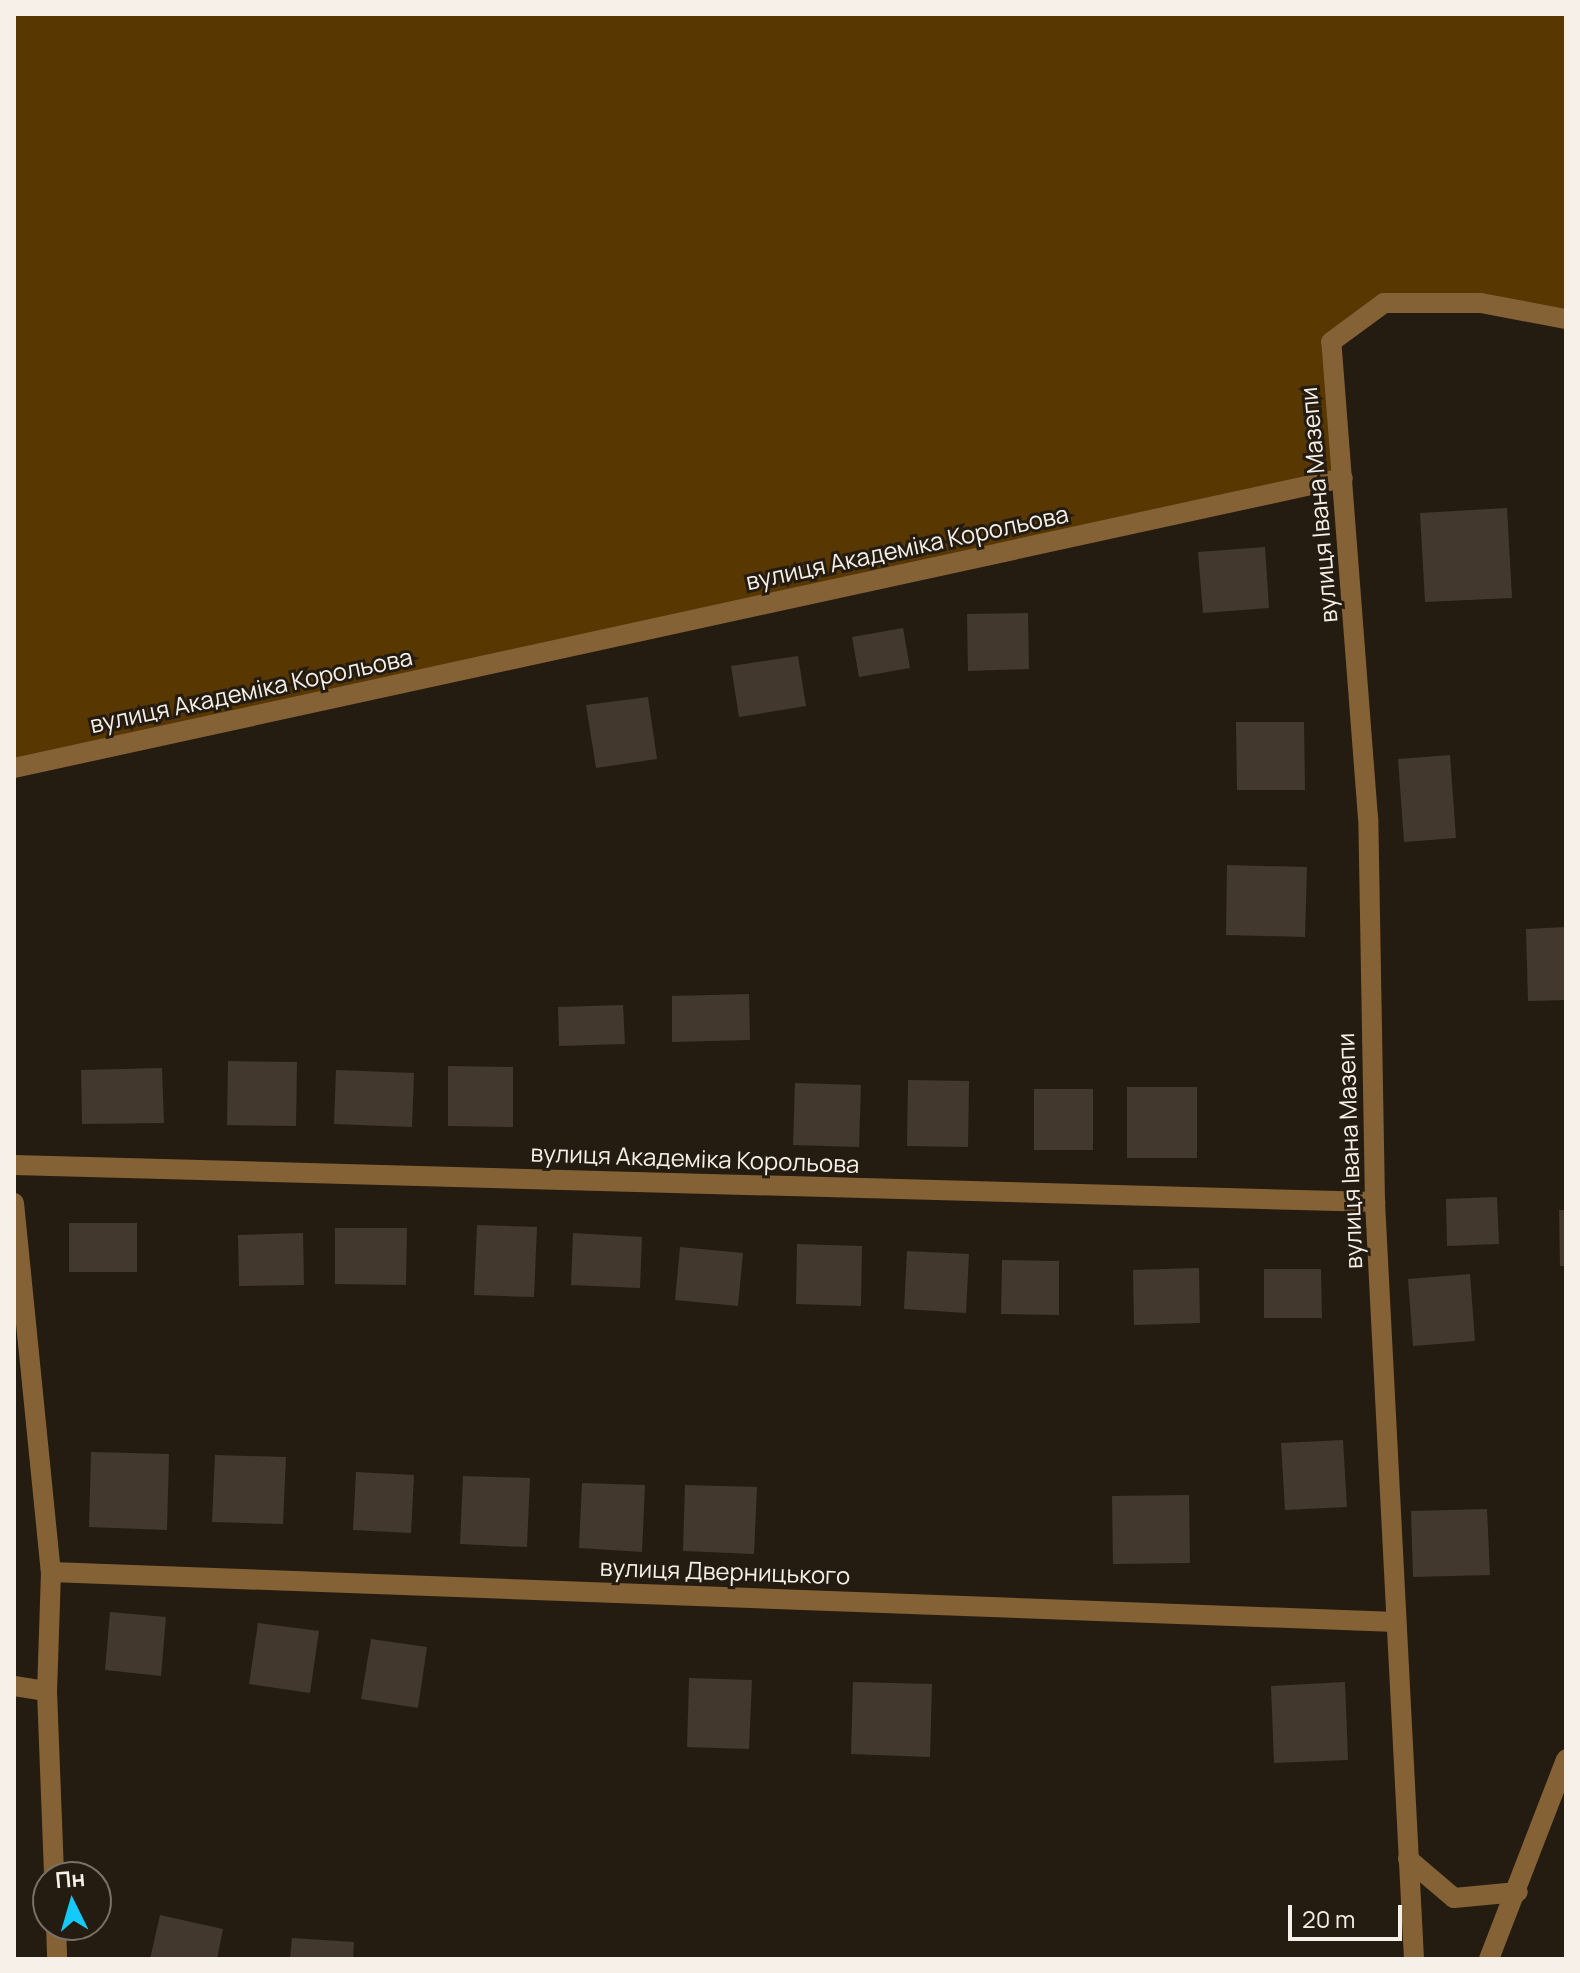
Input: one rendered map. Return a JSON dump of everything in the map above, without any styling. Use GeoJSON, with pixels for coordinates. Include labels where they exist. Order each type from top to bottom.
{"type":"FeatureCollection","features":[{"type":"Feature","properties":{"kind":"street","name":"вулиця Івана Мазепи"},"geometry":{"type":"LineString","coordinates":[[1414,1959],[1375,1202],[1368,818],[1331,342],[1384,303],[1481,303],[1566,319]]}},
{"type":"Feature","properties":{"kind":"street","name":"вулиця Академіка Корольова"},"geometry":{"type":"LineString","coordinates":[[14,768],[1343,478]]}},
{"type":"Feature","properties":{"kind":"street","name":"вулиця Академіка Корольова"},"geometry":{"type":"LineString","coordinates":[[14,1165],[1375,1202]]}},
{"type":"Feature","properties":{"kind":"street"},"geometry":{"type":"LineString","coordinates":[[14,1203],[51,1572],[47,1691],[53,1861]]}},
{"type":"Feature","properties":{"kind":"street","name":"вулиця Дверницького"},"geometry":{"type":"LineString","coordinates":[[51,1572],[1396,1622]]}},
{"type":"Feature","properties":{"kind":"street"},"geometry":{"type":"LineString","coordinates":[[14,1686],[47,1691]]}},
{"type":"Feature","properties":{"kind":"street"},"geometry":{"type":"LineString","coordinates":[[1489,1959],[1518,1892],[1566,1759]]}},
{"type":"Feature","properties":{"kind":"street"},"geometry":{"type":"LineString","coordinates":[[1408,1859],[1454,1898],[1518,1892]]}},
{"type":"Feature","properties":{"kind":"shaded area"},"geometry":{"type":"Polygon","coordinates":[[[14,14],[1566,14],[1566,319],[1383,303],[1331,342],[1343,478],[14,768],[14,14]]]}},
{"type":"Feature","properties":{"kind":"building"},"geometry":{"type":"Polygon","coordinates":[[[1507,508],[1512,598],[1425,602],[1420,513],[1507,508]]]}},
{"type":"Feature","properties":{"kind":"building"},"geometry":{"type":"Polygon","coordinates":[[[1265,547],[1269,608],[1203,613],[1198,552],[1265,547]]]}},
{"type":"Feature","properties":{"kind":"building"},"geometry":{"type":"Polygon","coordinates":[[[1028,613],[1029,669],[968,671],[967,614],[1028,613]]]}},
{"type":"Feature","properties":{"kind":"building"},"geometry":{"type":"Polygon","coordinates":[[[903,628],[910,668],[859,677],[852,637],[903,628]]]}},
{"type":"Feature","properties":{"kind":"building"},"geometry":{"type":"Polygon","coordinates":[[[798,656],[806,706],[739,717],[731,666],[798,656]]]}},
{"type":"Feature","properties":{"kind":"building"},"geometry":{"type":"Polygon","coordinates":[[[648,697],[657,759],[596,768],[586,705],[648,697]]]}},
{"type":"Feature","properties":{"kind":"building"},"geometry":{"type":"Polygon","coordinates":[[[1236,722],[1304,722],[1305,790],[1237,790],[1236,722]]]}},
{"type":"Feature","properties":{"kind":"building"},"geometry":{"type":"Polygon","coordinates":[[[1450,755],[1456,838],[1404,842],[1398,759],[1450,755]]]}},
{"type":"Feature","properties":{"kind":"building"},"geometry":{"type":"Polygon","coordinates":[[[1227,865],[1307,867],[1305,937],[1226,935],[1227,865]]]}},
{"type":"Feature","properties":{"kind":"building"},"geometry":{"type":"Polygon","coordinates":[[[1566,927],[1566,1000],[1528,1001],[1526,929],[1566,927]]]}},
{"type":"Feature","properties":{"kind":"building"},"geometry":{"type":"Polygon","coordinates":[[[749,994],[750,1040],[672,1042],[672,996],[749,994]]]}},
{"type":"Feature","properties":{"kind":"building"},"geometry":{"type":"Polygon","coordinates":[[[623,1005],[625,1044],[559,1046],[558,1007],[623,1005]]]}},
{"type":"Feature","properties":{"kind":"building"},"geometry":{"type":"Polygon","coordinates":[[[228,1061],[297,1062],[296,1126],[227,1125],[228,1061]]]}},
{"type":"Feature","properties":{"kind":"building"},"geometry":{"type":"Polygon","coordinates":[[[448,1066],[513,1067],[513,1127],[448,1126],[448,1066]]]}},
{"type":"Feature","properties":{"kind":"building"},"geometry":{"type":"Polygon","coordinates":[[[162,1068],[164,1123],[82,1124],[81,1070],[162,1068]]]}},
{"type":"Feature","properties":{"kind":"building"},"geometry":{"type":"Polygon","coordinates":[[[336,1070],[414,1073],[412,1127],[334,1124],[336,1070]]]}},
{"type":"Feature","properties":{"kind":"building"},"geometry":{"type":"Polygon","coordinates":[[[908,1080],[969,1081],[968,1147],[907,1146],[908,1080]]]}},
{"type":"Feature","properties":{"kind":"building"},"geometry":{"type":"Polygon","coordinates":[[[795,1083],[861,1085],[859,1147],[793,1145],[795,1083]]]}},
{"type":"Feature","properties":{"kind":"building"},"geometry":{"type":"Polygon","coordinates":[[[1127,1087],[1197,1087],[1197,1158],[1127,1158],[1127,1087]]]}},
{"type":"Feature","properties":{"kind":"building"},"geometry":{"type":"Polygon","coordinates":[[[1034,1089],[1093,1089],[1093,1150],[1034,1150],[1034,1089]]]}},
{"type":"Feature","properties":{"kind":"building"},"geometry":{"type":"Polygon","coordinates":[[[1497,1197],[1499,1244],[1447,1246],[1446,1199],[1497,1197]]]}},
{"type":"Feature","properties":{"kind":"building"},"geometry":{"type":"Polygon","coordinates":[[[1559,1210],[1566,1210],[1566,1266],[1560,1266],[1559,1210]]]}},
{"type":"Feature","properties":{"kind":"building"},"geometry":{"type":"Polygon","coordinates":[[[69,1223],[137,1223],[137,1272],[69,1272],[69,1223]]]}},
{"type":"Feature","properties":{"kind":"building"},"geometry":{"type":"Polygon","coordinates":[[[477,1225],[537,1227],[534,1297],[474,1295],[477,1225]]]}},
{"type":"Feature","properties":{"kind":"building"},"geometry":{"type":"Polygon","coordinates":[[[335,1228],[407,1228],[406,1285],[335,1284],[335,1228]]]}},
{"type":"Feature","properties":{"kind":"building"},"geometry":{"type":"Polygon","coordinates":[[[303,1233],[304,1285],[239,1286],[238,1235],[303,1233]]]}},
{"type":"Feature","properties":{"kind":"building"},"geometry":{"type":"Polygon","coordinates":[[[573,1233],[642,1237],[640,1288],[571,1285],[573,1233]]]}},
{"type":"Feature","properties":{"kind":"building"},"geometry":{"type":"Polygon","coordinates":[[[797,1244],[862,1246],[861,1306],[796,1304],[797,1244]]]}},
{"type":"Feature","properties":{"kind":"building"},"geometry":{"type":"Polygon","coordinates":[[[680,1247],[743,1253],[738,1306],[675,1300],[680,1247]]]}},
{"type":"Feature","properties":{"kind":"building"},"geometry":{"type":"Polygon","coordinates":[[[907,1251],[969,1254],[966,1313],[904,1309],[907,1251]]]}},
{"type":"Feature","properties":{"kind":"building"},"geometry":{"type":"Polygon","coordinates":[[[1002,1260],[1059,1261],[1059,1315],[1001,1314],[1002,1260]]]}},
{"type":"Feature","properties":{"kind":"building"},"geometry":{"type":"Polygon","coordinates":[[[1199,1268],[1200,1323],[1134,1325],[1133,1270],[1199,1268]]]}},
{"type":"Feature","properties":{"kind":"building"},"geometry":{"type":"Polygon","coordinates":[[[1264,1269],[1321,1269],[1322,1318],[1264,1318],[1264,1269]]]}},
{"type":"Feature","properties":{"kind":"building"},"geometry":{"type":"Polygon","coordinates":[[[1470,1274],[1475,1341],[1413,1346],[1408,1279],[1470,1274]]]}},
{"type":"Feature","properties":{"kind":"building"},"geometry":{"type":"Polygon","coordinates":[[[1343,1440],[1347,1507],[1285,1510],[1281,1443],[1343,1440]]]}},
{"type":"Feature","properties":{"kind":"building"},"geometry":{"type":"Polygon","coordinates":[[[91,1452],[169,1454],[167,1530],[89,1527],[91,1452]]]}},
{"type":"Feature","properties":{"kind":"building"},"geometry":{"type":"Polygon","coordinates":[[[215,1455],[286,1457],[283,1524],[212,1522],[215,1455]]]}},
{"type":"Feature","properties":{"kind":"building"},"geometry":{"type":"Polygon","coordinates":[[[356,1472],[414,1475],[411,1533],[353,1530],[356,1472]]]}},
{"type":"Feature","properties":{"kind":"building"},"geometry":{"type":"Polygon","coordinates":[[[463,1476],[530,1478],[527,1547],[460,1544],[463,1476]]]}},
{"type":"Feature","properties":{"kind":"building"},"geometry":{"type":"Polygon","coordinates":[[[582,1483],[645,1485],[642,1552],[579,1548],[582,1483]]]}},
{"type":"Feature","properties":{"kind":"building"},"geometry":{"type":"Polygon","coordinates":[[[685,1485],[757,1487],[754,1554],[683,1551],[685,1485]]]}},
{"type":"Feature","properties":{"kind":"building"},"geometry":{"type":"Polygon","coordinates":[[[1189,1495],[1190,1563],[1113,1564],[1112,1496],[1189,1495]]]}},
{"type":"Feature","properties":{"kind":"building"},"geometry":{"type":"Polygon","coordinates":[[[1487,1509],[1490,1575],[1413,1577],[1411,1511],[1487,1509]]]}},
{"type":"Feature","properties":{"kind":"building"},"geometry":{"type":"Polygon","coordinates":[[[110,1612],[166,1617],[161,1676],[105,1670],[110,1612]]]}},
{"type":"Feature","properties":{"kind":"building"},"geometry":{"type":"Polygon","coordinates":[[[258,1623],[319,1631],[310,1693],[249,1684],[258,1623]]]}},
{"type":"Feature","properties":{"kind":"building"},"geometry":{"type":"Polygon","coordinates":[[[371,1639],[427,1647],[418,1708],[361,1699],[371,1639]]]}},
{"type":"Feature","properties":{"kind":"building"},"geometry":{"type":"Polygon","coordinates":[[[689,1678],[752,1680],[749,1749],[687,1747],[689,1678]]]}},
{"type":"Feature","properties":{"kind":"building"},"geometry":{"type":"Polygon","coordinates":[[[853,1682],[932,1684],[930,1757],[851,1754],[853,1682]]]}},
{"type":"Feature","properties":{"kind":"building"},"geometry":{"type":"Polygon","coordinates":[[[1345,1682],[1348,1760],[1274,1763],[1271,1686],[1345,1682]]]}},
{"type":"Feature","properties":{"kind":"building"},"geometry":{"type":"Polygon","coordinates":[[[160,1915],[223,1929],[217,1959],[150,1959],[160,1915]]]}},
{"type":"Feature","properties":{"kind":"building"},"geometry":{"type":"Polygon","coordinates":[[[292,1938],[354,1942],[353,1959],[290,1959],[292,1938]]]}}]}
